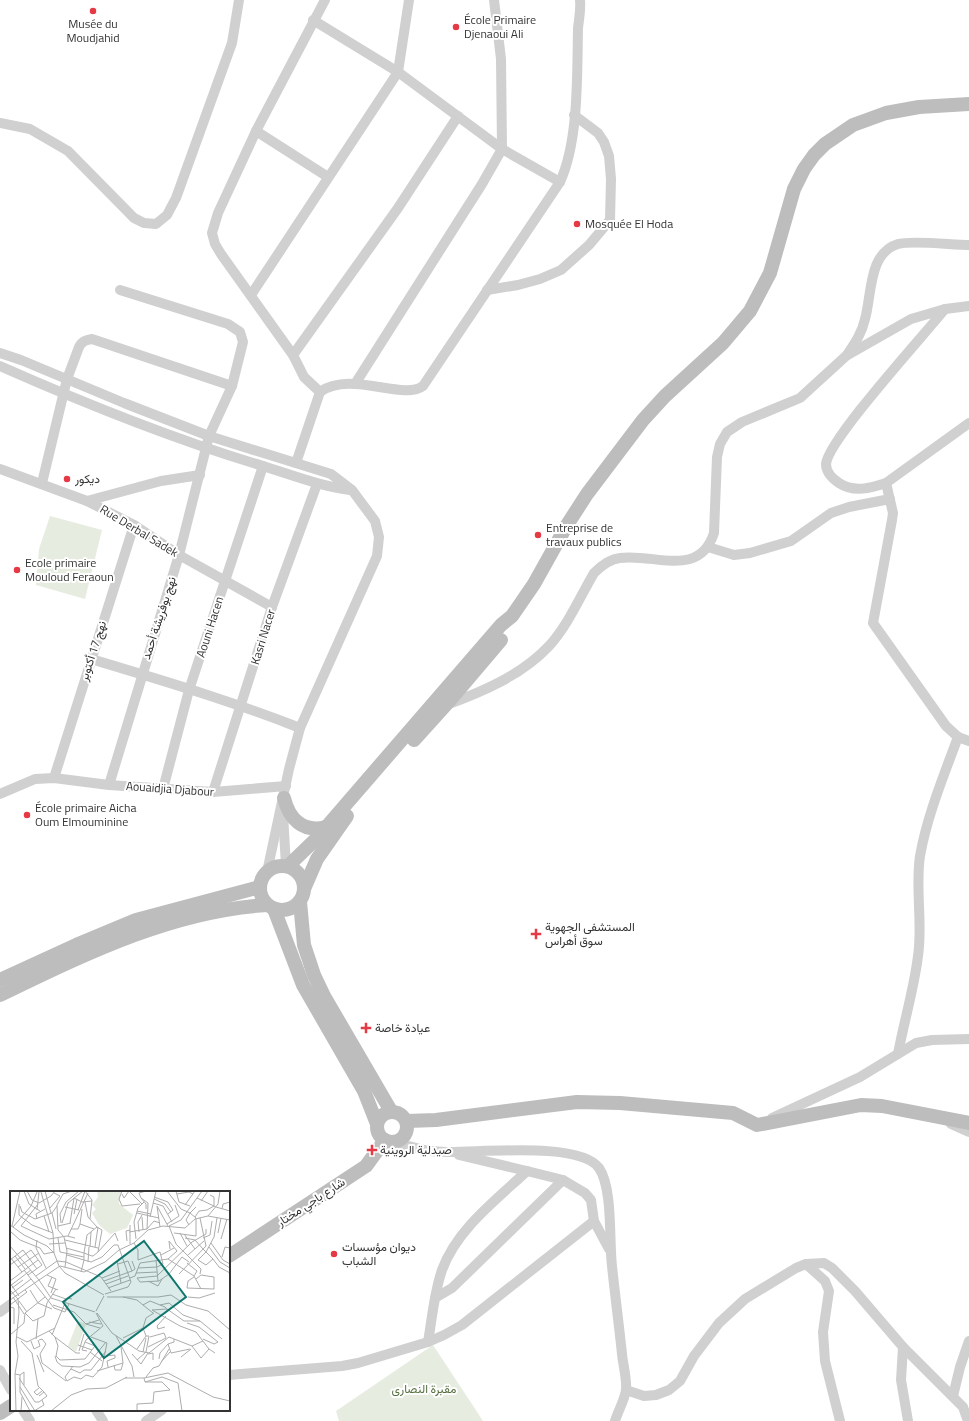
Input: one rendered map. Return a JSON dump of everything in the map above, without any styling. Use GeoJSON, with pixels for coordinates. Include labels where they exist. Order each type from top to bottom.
{"type":"FeatureCollection","features":[{"type":"Feature","properties":{"kind":"street"},"geometry":{"type":"LineString","coordinates":[[0,123],[30,129],[68,151],[134,218],[144,223],[156,224],[167,215],[176,198],[232,43],[238,0]]}},
{"type":"Feature","properties":{"kind":"street"},"geometry":{"type":"LineString","coordinates":[[320,392],[304,377],[293,355],[221,254],[215,244],[212,234],[218,213],[256,131],[313,20],[325,0]]}},
{"type":"Feature","properties":{"kind":"street"},"geometry":{"type":"LineString","coordinates":[[251,295],[398,72],[409,0]]}},
{"type":"Feature","properties":{"kind":"street"},"geometry":{"type":"LineString","coordinates":[[355,384],[482,184],[502,149],[501,59],[494,0]]}},
{"type":"Feature","properties":{"kind":"street"},"geometry":{"type":"LineString","coordinates":[[296,463],[320,392],[329,386],[355,384],[410,391],[420,388],[560,182],[566,168],[574,115],[579,56],[580,0]]}},
{"type":"Feature","properties":{"kind":"street"},"geometry":{"type":"LineString","coordinates":[[313,20],[398,72],[502,149],[560,182]]}},
{"type":"Feature","properties":{"kind":"street"},"geometry":{"type":"LineString","coordinates":[[287,866],[326,828],[496,647],[506,631],[512,616],[534,584],[566,526],[619,451],[665,396],[723,343],[750,311],[770,272],[794,189],[804,169],[814,155],[825,144],[853,125],[886,113],[919,107],[969,104]]}},
{"type":"Feature","properties":{"kind":"street"},"geometry":{"type":"LineString","coordinates":[[487,290],[518,285],[540,279],[561,270],[589,245],[610,220],[611,179],[609,156],[604,142],[598,133],[574,115]]}},
{"type":"Feature","properties":{"kind":"street"},"geometry":{"type":"LineString","coordinates":[[293,355],[398,208],[458,116]]}},
{"type":"Feature","properties":{"kind":"street"},"geometry":{"type":"LineString","coordinates":[[256,131],[328,177]]}},
{"type":"Feature","properties":{"kind":"street"},"geometry":{"type":"LineString","coordinates":[[0,995],[110,944],[172,921],[211,911],[270,907],[290,909],[302,895],[316,859],[344,820],[442,704],[493,685],[538,656],[549,645],[560,630],[594,573],[602,566],[620,558],[684,561],[698,556],[708,547],[712,540],[715,526],[718,450],[727,432],[742,422],[800,398],[846,356],[860,336],[866,318],[874,269],[886,251],[898,244],[922,243],[969,245]]}},
{"type":"Feature","properties":{"kind":"street","name":"نهج بوفريشة أحمد"},"geometry":{"type":"LineString","coordinates":[[109,784],[141,674],[179,554],[200,475],[205,449],[209,436],[232,386],[243,342],[242,336],[236,329],[218,321],[120,290]]}},
{"type":"Feature","properties":{"kind":"street"},"geometry":{"type":"LineString","coordinates":[[846,356],[911,319],[945,309],[969,306]]}},
{"type":"Feature","properties":{"kind":"street"},"geometry":{"type":"LineString","coordinates":[[945,309],[848,425],[826,462],[830,476],[840,484],[852,488],[864,489],[886,483],[969,423]]}},
{"type":"Feature","properties":{"kind":"street"},"geometry":{"type":"LineString","coordinates":[[42,483],[67,380],[82,343],[92,339],[232,386]]}},
{"type":"Feature","properties":{"kind":"street"},"geometry":{"type":"LineString","coordinates":[[0,353],[22,360],[67,380],[209,436],[331,474],[352,490],[375,521],[379,537],[377,556],[362,594],[300,728],[267,872],[261,880],[260,894],[270,907],[303,985],[364,1091],[377,1124],[379,1134],[391,1141],[410,1147],[446,1152],[563,1180],[585,1193],[591,1200],[594,1221],[609,1248],[612,1262]]}},
{"type":"Feature","properties":{"kind":"street"},"geometry":{"type":"LineString","coordinates":[[0,366],[64,394],[205,449],[317,484],[352,490]]}},
{"type":"Feature","properties":{"kind":"street","name":"Aouni Hacen"},"geometry":{"type":"LineString","coordinates":[[163,789],[189,690],[226,581],[262,466]]}},
{"type":"Feature","properties":{"kind":"street","name":"Rue Derbal Sadek"},"geometry":{"type":"LineString","coordinates":[[0,469],[42,483],[87,501],[134,525],[179,554],[272,607]]}},
{"type":"Feature","properties":{"kind":"street"},"geometry":{"type":"LineString","coordinates":[[87,501],[161,481],[200,475]]}},
{"type":"Feature","properties":{"kind":"street"},"geometry":{"type":"LineString","coordinates":[[886,483],[890,499],[892,520],[873,623],[946,726],[958,737],[969,741]]}},
{"type":"Feature","properties":{"kind":"street","name":"Kasri Nacer"},"geometry":{"type":"LineString","coordinates":[[213,792],[272,607],[317,484]]}},
{"type":"Feature","properties":{"kind":"street"},"geometry":{"type":"LineString","coordinates":[[708,547],[734,555],[750,553],[791,541],[831,513],[849,506],[890,499]]}},
{"type":"Feature","properties":{"kind":"street","name":"نهج 17 أكتوبر"},"geometry":{"type":"LineString","coordinates":[[54,778],[134,525]]}},
{"type":"Feature","properties":{"kind":"street"},"geometry":{"type":"LineString","coordinates":[[91,659],[242,705],[300,728]]}},
{"type":"Feature","properties":{"kind":"street"},"geometry":{"type":"LineString","coordinates":[[898,1054],[918,957],[920,856],[936,798],[958,737]]}},
{"type":"Feature","properties":{"kind":"street","name":"Aouaidjia Djabour"},"geometry":{"type":"LineString","coordinates":[[0,794],[35,779],[54,778],[163,789],[284,796]]}},
{"type":"Feature","properties":{"kind":"street"},"geometry":{"type":"LineString","coordinates":[[284,796],[290,816],[296,822],[311,829],[326,828]]}},
{"type":"Feature","properties":{"kind":"street"},"geometry":{"type":"LineString","coordinates":[[284,796],[287,866]]}},
{"type":"Feature","properties":{"kind":"street"},"geometry":{"type":"LineString","coordinates":[[267,872],[279,866],[287,866],[300,875],[304,945],[312,970],[324,996],[391,1111],[400,1114],[407,1121],[407,1132],[405,1136],[391,1141]]}},
{"type":"Feature","properties":{"kind":"street"},"geometry":{"type":"LineString","coordinates":[[0,980],[70,947],[136,920],[260,887]]}},
{"type":"Feature","properties":{"kind":"street"},"geometry":{"type":"LineString","coordinates":[[757,1125],[860,1076],[916,1043],[932,1040],[969,1039]]}},
{"type":"Feature","properties":{"kind":"street"},"geometry":{"type":"LineString","coordinates":[[407,1121],[436,1120],[577,1102],[613,1103],[733,1113],[757,1125],[861,1105],[882,1106],[969,1123]]}},
{"type":"Feature","properties":{"kind":"street"},"geometry":{"type":"LineString","coordinates":[[377,1124],[382,1116],[391,1111]]}},
{"type":"Feature","properties":{"kind":"street"},"geometry":{"type":"LineString","coordinates":[[939,1118],[969,1132]]}},
{"type":"Feature","properties":{"kind":"street","name":"شارع باجي مختار"},"geometry":{"type":"LineString","coordinates":[[230,1255],[356,1174],[391,1141]]}},
{"type":"Feature","properties":{"kind":"street"},"geometry":{"type":"LineString","coordinates":[[446,1152],[542,1151],[571,1154],[586,1158],[594,1162],[600,1168],[606,1188],[610,1216],[612,1262],[626,1390],[615,1421]]}},
{"type":"Feature","properties":{"kind":"street"},"geometry":{"type":"LineString","coordinates":[[428,1342],[435,1298],[442,1270],[452,1250],[478,1217],[527,1171]]}},
{"type":"Feature","properties":{"kind":"street"},"geometry":{"type":"LineString","coordinates":[[435,1298],[452,1288],[563,1180]]}},
{"type":"Feature","properties":{"kind":"street"},"geometry":{"type":"LineString","coordinates":[[230,1375],[342,1366],[428,1342],[462,1325],[594,1221]]}},
{"type":"Feature","properties":{"kind":"street"},"geometry":{"type":"LineString","coordinates":[[626,1390],[644,1396],[656,1395],[669,1390],[680,1382],[694,1356],[719,1323],[745,1299],[784,1274],[806,1264],[824,1263],[832,1268],[855,1291],[903,1347],[953,1396],[963,1407],[968,1421]]}},
{"type":"Feature","properties":{"kind":"street"},"geometry":{"type":"LineString","coordinates":[[806,1264],[825,1281],[829,1291],[823,1332],[824,1346],[840,1421]]}},
{"type":"Feature","properties":{"kind":"street"},"geometry":{"type":"LineString","coordinates":[[0,1312],[10,1305]]}},
{"type":"Feature","properties":{"kind":"street"},"geometry":{"type":"LineString","coordinates":[[953,1396],[960,1367],[969,1340]]}},
{"type":"Feature","properties":{"kind":"street"},"geometry":{"type":"LineString","coordinates":[[903,1347],[901,1380],[908,1421]]}},
{"type":"Feature","properties":{"kind":"street"},"geometry":{"type":"LineString","coordinates":[[0,1370],[10,1388]]}},
{"type":"Feature","properties":{"kind":"street"},"geometry":{"type":"LineString","coordinates":[[0,1413],[10,1407]]}},
{"type":"Feature","properties":{"kind":"street"},"geometry":{"type":"LineString","coordinates":[[24,1411],[30,1421]]}},
{"type":"Feature","properties":{"kind":"street"},"geometry":{"type":"LineString","coordinates":[[97,1411],[103,1421]]}},
{"type":"Feature","properties":{"kind":"street"},"geometry":{"type":"LineString","coordinates":[[146,1421],[161,1411]]}},
{"type":"Feature","properties":{"kind":"green space"},"geometry":{"type":"Polygon","coordinates":[[[50,516],[102,530],[85,599],[36,585],[39,549],[50,516]]]}},
{"type":"Feature","properties":{"kind":"green space","name":"مقبرة النصارى"},"geometry":{"type":"Polygon","coordinates":[[[433,1345],[483,1421],[339,1421],[336,1411],[433,1345]]]}},
{"type":"Feature","properties":{"kind":"place","name":"Musée du Moudjahid"},"geometry":{"type":"Point","coordinates":[93,11]}},
{"type":"Feature","properties":{"kind":"place","name":"École Primaire Djenaoui Ali"},"geometry":{"type":"Point","coordinates":[456,27]}},
{"type":"Feature","properties":{"kind":"place","name":"Mosquée El Hoda"},"geometry":{"type":"Point","coordinates":[577,224]}},
{"type":"Feature","properties":{"kind":"place","name":"ديكور"},"geometry":{"type":"Point","coordinates":[67,479]}},
{"type":"Feature","properties":{"kind":"place","name":"Entreprise de travaux publics"},"geometry":{"type":"Point","coordinates":[538,535]}},
{"type":"Feature","properties":{"kind":"place","name":"Ecole primaire Mouloud Feraoun"},"geometry":{"type":"Point","coordinates":[17,570]}},
{"type":"Feature","properties":{"kind":"place","name":"École primaire Aicha Oum Elmouminine"},"geometry":{"type":"Point","coordinates":[27,815]}},
{"type":"Feature","properties":{"kind":"place","name":"المستشفى الجهوية سوق أهراس"},"geometry":{"type":"Point","coordinates":[536,934]}},
{"type":"Feature","properties":{"kind":"place","name":"عيادة خاصة"},"geometry":{"type":"Point","coordinates":[366,1028]}},
{"type":"Feature","properties":{"kind":"place","name":"صيدلية الروينية"},"geometry":{"type":"Point","coordinates":[372,1150]}},
{"type":"Feature","properties":{"kind":"place","name":"ديوان مؤسسات الشباب"},"geometry":{"type":"Point","coordinates":[334,1254]}}]}
